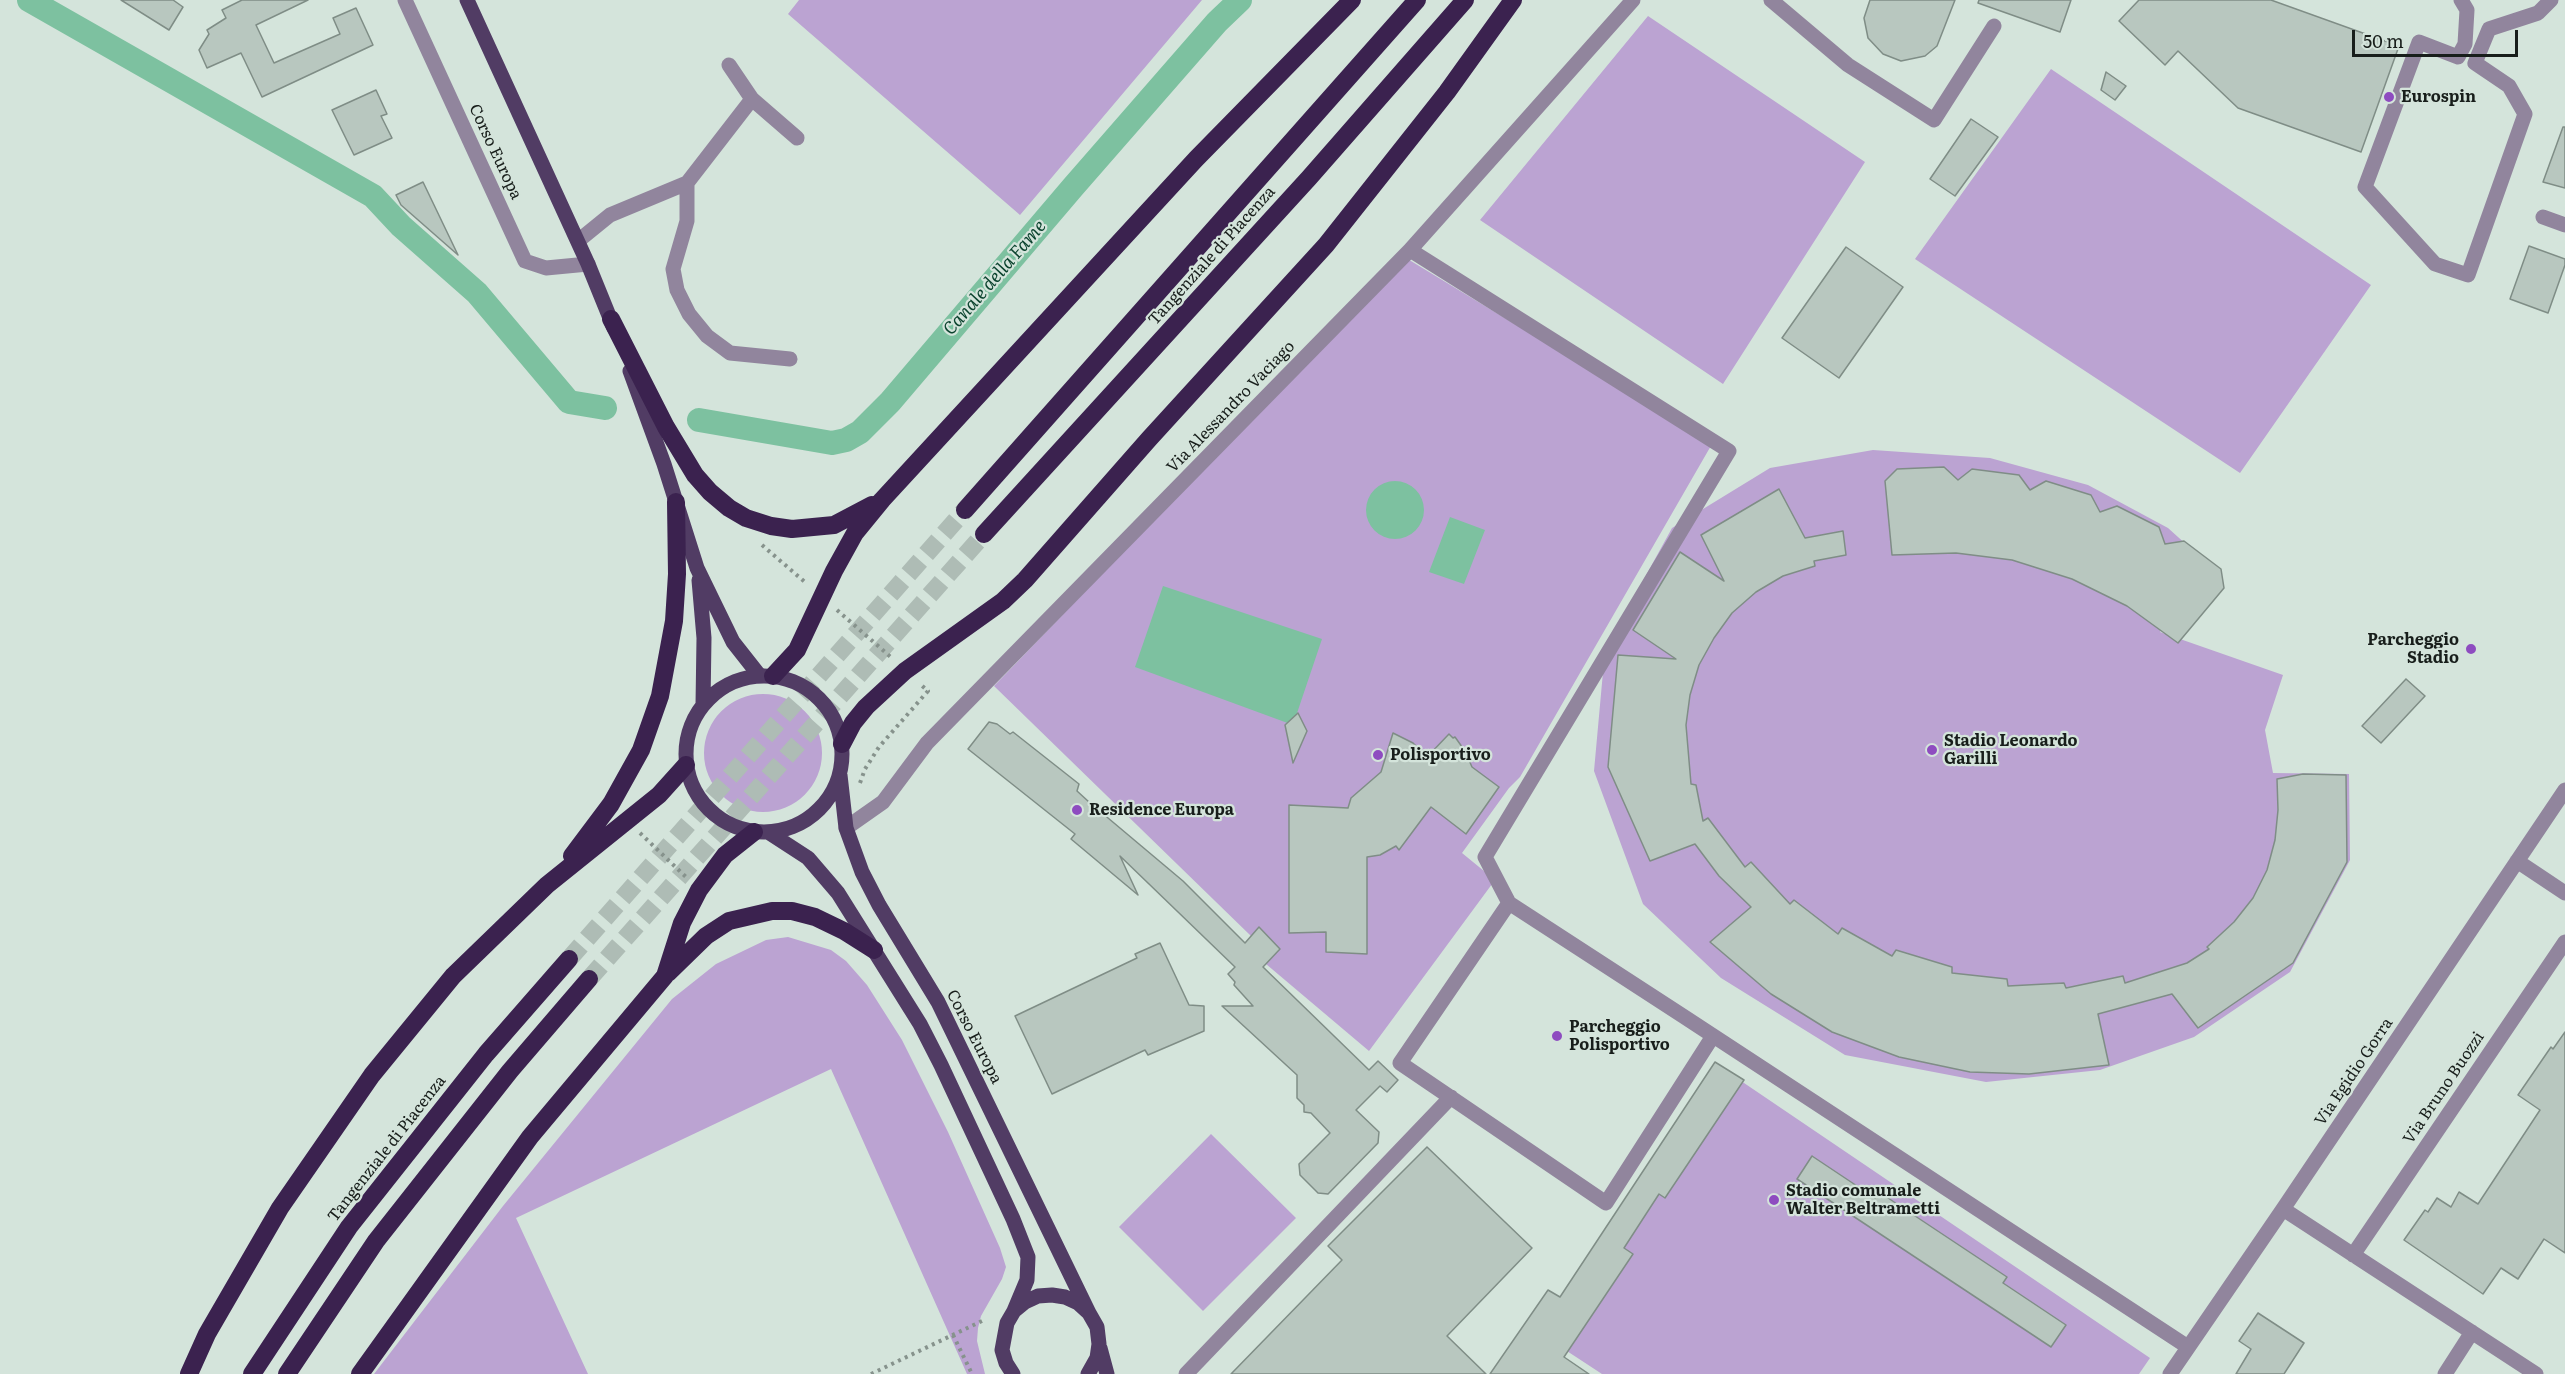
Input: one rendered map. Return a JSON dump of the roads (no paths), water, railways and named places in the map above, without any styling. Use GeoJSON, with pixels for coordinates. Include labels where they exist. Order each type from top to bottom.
{"type":"FeatureCollection","features":[{"type":"Feature","properties":{"kind":"highway"},"geometry":{"type":"LineString","coordinates":[[766,675],[797,650],[834,570],[855,533],[882,500],[1196,159],[1352,0]]}},
{"type":"Feature","properties":{"kind":"highway","name":"Tangenziale di Piacenza"},"geometry":{"type":"LineString","coordinates":[[964,510],[1417,0]]}},
{"type":"Feature","properties":{"kind":"highway","name":"Tangenziale di Piacenza"},"geometry":{"type":"LineString","coordinates":[[984,534],[1293,195],[1464,0]]}},
{"type":"Feature","properties":{"kind":"highway"},"geometry":{"type":"LineString","coordinates":[[842,744],[853,723],[866,707],[905,671],[1003,601],[1025,580],[1149,439],[1326,245],[1447,92],[1514,0]]}},
{"type":"Feature","properties":{"kind":"highway"},"geometry":{"type":"LineString","coordinates":[[611,319],[666,427],[695,475],[729,508],[746,518],[771,526],[792,529],[834,525],[882,500]]}},
{"type":"Feature","properties":{"kind":"highway"},"geometry":{"type":"LineString","coordinates":[[189,1374],[207,1334],[280,1208],[372,1075],[453,976],[547,885],[582,844],[611,804],[641,750],[660,696],[674,621],[677,574],[676,502]]}},
{"type":"Feature","properties":{"kind":"highway"},"geometry":{"type":"LineString","coordinates":[[547,885],[652,802],[673,783],[686,765]]}},
{"type":"Feature","properties":{"kind":"highway"},"geometry":{"type":"LineString","coordinates":[[665,976],[682,922],[699,890],[726,855],[761,832]]}},
{"type":"Feature","properties":{"kind":"highway"},"geometry":{"type":"LineString","coordinates":[[360,1374],[530,1137],[665,976],[706,936],[729,921],[772,911],[792,911],[815,917],[844,931],[874,950]]}},
{"type":"Feature","properties":{"kind":"highway","name":"Tangenziale di Piacenza"},"geometry":{"type":"LineString","coordinates":[[252,1374],[349,1227],[486,1053],[569,959]]}},
{"type":"Feature","properties":{"kind":"highway"},"geometry":{"type":"LineString","coordinates":[[287,1374],[376,1241],[510,1071],[589,979]]}},
{"type":"Feature","properties":{"kind":"main road"},"geometry":{"type":"LineString","coordinates":[[466,0],[578,241],[611,319],[697,568],[733,642],[766,675]]}},
{"type":"Feature","properties":{"kind":"main road"},"geometry":{"type":"LineString","coordinates":[[697,568],[704,627],[703,705]]}},
{"type":"Feature","properties":{"kind":"main road"},"geometry":{"type":"LineString","coordinates":[[761,832],[787,829],[813,815],[832,793],[840,775],[842,744],[835,719],[819,698],[798,683],[766,675],[738,680],[719,690],[703,705],[692,723],[686,744],[686,765],[694,790],[709,810],[730,825],[761,832],[808,858],[838,892],[920,1024],[1023,1241],[1028,1257],[1028,1280],[1003,1336],[1002,1350],[1008,1370]]}},
{"type":"Feature","properties":{"kind":"main road","name":"Corso Europa"},"geometry":{"type":"LineString","coordinates":[[840,775],[846,828],[862,873],[938,1002],[1097,1327],[1099,1344]]}},
{"type":"Feature","properties":{"kind":"main road"},"geometry":{"type":"LineString","coordinates":[[1014,1311],[1038,1296],[1052,1295],[1072,1300],[1089,1313]]}},
{"type":"Feature","properties":{"kind":"main road"},"geometry":{"type":"LineString","coordinates":[[1088,1374],[1097,1358],[1099,1344]]}},
{"type":"Feature","properties":{"kind":"main road"},"geometry":{"type":"LineString","coordinates":[[1099,1344],[1107,1374]]}},
{"type":"Feature","properties":{"kind":"street","name":"Corso Europa"},"geometry":{"type":"LineString","coordinates":[[405,0],[525,261],[546,268],[588,264]]}},
{"type":"Feature","properties":{"kind":"street","name":"Via Alessandro Vaciago"},"geometry":{"type":"LineString","coordinates":[[846,828],[883,802],[927,743],[1410,249],[1633,0]]}},
{"type":"Feature","properties":{"kind":"street"},"geometry":{"type":"LineString","coordinates":[[1771,0],[1848,65],[1934,120],[1994,26]]}},
{"type":"Feature","properties":{"kind":"street"},"geometry":{"type":"LineString","coordinates":[[2461,0],[2467,10],[2465,44],[2458,57],[2419,42],[2365,186],[2435,264],[2468,275],[2525,114],[2509,86],[2475,63],[2489,29],[2538,13],[2551,0]]}},
{"type":"Feature","properties":{"kind":"street"},"geometry":{"type":"LineString","coordinates":[[729,65],[753,99],[797,138]]}},
{"type":"Feature","properties":{"kind":"street"},"geometry":{"type":"LineString","coordinates":[[578,241],[610,215],[687,183],[753,99]]}},
{"type":"Feature","properties":{"kind":"street"},"geometry":{"type":"LineString","coordinates":[[687,183],[687,221],[673,269],[677,290],[689,314],[707,336],[730,353],[790,359]]}},
{"type":"Feature","properties":{"kind":"street"},"geometry":{"type":"LineString","coordinates":[[2543,217],[2565,225]]}},
{"type":"Feature","properties":{"kind":"street"},"geometry":{"type":"LineString","coordinates":[[1410,249],[1729,451],[1485,857],[1509,903],[2188,1347]]}},
{"type":"Feature","properties":{"kind":"street","name":"Via Egidio Gorra"},"geometry":{"type":"LineString","coordinates":[[2170,1374],[2565,790]]}},
{"type":"Feature","properties":{"kind":"street"},"geometry":{"type":"LineString","coordinates":[[2517,861],[2565,893]]}},
{"type":"Feature","properties":{"kind":"street"},"geometry":{"type":"LineString","coordinates":[[1509,903],[1400,1063],[1606,1203],[1713,1036]]}},
{"type":"Feature","properties":{"kind":"street","name":"Via Bruno Buozzi"},"geometry":{"type":"LineString","coordinates":[[2353,1255],[2565,942]]}},
{"type":"Feature","properties":{"kind":"street"},"geometry":{"type":"LineString","coordinates":[[1186,1374],[1451,1097]]}},
{"type":"Feature","properties":{"kind":"street"},"geometry":{"type":"LineString","coordinates":[[2283,1209],[2536,1374]]}},
{"type":"Feature","properties":{"kind":"street"},"geometry":{"type":"LineString","coordinates":[[2445,1374],[2472,1332]]}},
{"type":"Feature","properties":{"kind":"waterway"},"geometry":{"type":"LineString","coordinates":[[29,0],[373,196],[401,226],[477,293],[569,402],[605,408]]}},
{"type":"Feature","properties":{"kind":"waterway","name":"Canale della Fame"},"geometry":{"type":"LineString","coordinates":[[699,420],[832,443],[846,440],[860,432],[890,402],[1217,22],[1240,0]]}},
{"type":"Feature","properties":{"kind":"tunnel"},"geometry":{"type":"LineString","coordinates":[[569,959],[965,510]]}},
{"type":"Feature","properties":{"kind":"tunnel"},"geometry":{"type":"LineString","coordinates":[[589,979],[984,534]]}},
{"type":"Feature","properties":{"kind":"place","name":"Eurospin"},"geometry":{"type":"Point","coordinates":[2389,97]}},
{"type":"Feature","properties":{"kind":"place","name":"Parcheggio Stadio"},"geometry":{"type":"Point","coordinates":[2471,649]}},
{"type":"Feature","properties":{"kind":"place","name":"Stadio Leonardo Garilli"},"geometry":{"type":"Point","coordinates":[1932,750]}},
{"type":"Feature","properties":{"kind":"place","name":"Polisportivo"},"geometry":{"type":"Point","coordinates":[1378,755]}},
{"type":"Feature","properties":{"kind":"place","name":"Residence Europa"},"geometry":{"type":"Point","coordinates":[1077,810]}},
{"type":"Feature","properties":{"kind":"place","name":"Parcheggio Polisportivo"},"geometry":{"type":"Point","coordinates":[1557,1036]}},
{"type":"Feature","properties":{"kind":"place","name":"Stadio comunale Walter Beltrametti"},"geometry":{"type":"Point","coordinates":[1774,1200]}}]}
